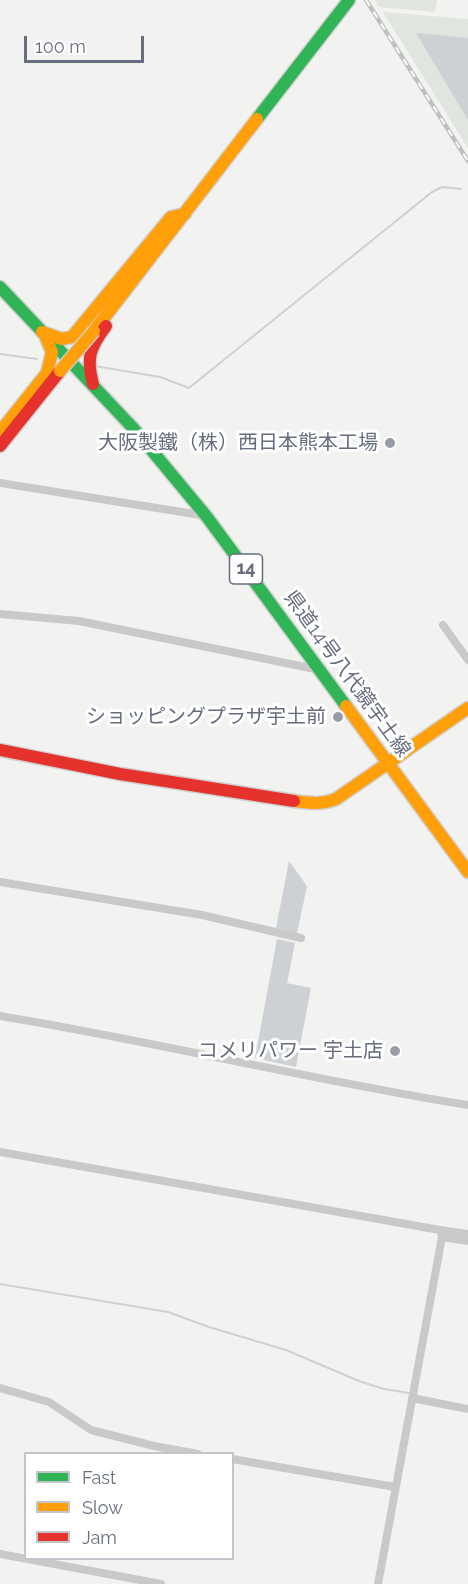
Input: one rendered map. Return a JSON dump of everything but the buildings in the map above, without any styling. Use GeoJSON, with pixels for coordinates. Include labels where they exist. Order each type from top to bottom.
{"type":"FeatureCollection","features":[{"type":"Feature","properties":{"kind":"street"},"geometry":{"type":"LineString","coordinates":[[0,446],[94,331],[349,0]]}},
{"type":"Feature","properties":{"kind":"street"},"geometry":{"type":"LineString","coordinates":[[42,332],[62,339],[72,337],[171,217],[185,214]]}},
{"type":"Feature","properties":{"kind":"street"},"geometry":{"type":"LineString","coordinates":[[93,384],[87,366],[88,352],[150,271],[166,247],[170,232]]}},
{"type":"Feature","properties":{"kind":"street","name":"県道14号八代鏡宇土線"},"geometry":{"type":"LineString","coordinates":[[0,287],[134,429],[207,517],[468,872]]}},
{"type":"Feature","properties":{"kind":"street"},"geometry":{"type":"LineString","coordinates":[[0,432],[47,373],[51,363],[51,348],[42,332]]}},
{"type":"Feature","properties":{"kind":"street"},"geometry":{"type":"LineString","coordinates":[[0,483],[207,517]]}},
{"type":"Feature","properties":{"kind":"street"},"geometry":{"type":"LineString","coordinates":[[0,615],[79,621],[321,670]]}},
{"type":"Feature","properties":{"kind":"street"},"geometry":{"type":"LineString","coordinates":[[443,625],[468,660]]}},
{"type":"Feature","properties":{"kind":"street"},"geometry":{"type":"LineString","coordinates":[[0,750],[120,774],[313,804],[326,803],[336,799],[388,765],[468,708]]}},
{"type":"Feature","properties":{"kind":"street"},"geometry":{"type":"LineString","coordinates":[[0,882],[202,915],[301,938]]}},
{"type":"Feature","properties":{"kind":"street"},"geometry":{"type":"LineString","coordinates":[[0,1016],[290,1071],[375,1090],[468,1105]]}},
{"type":"Feature","properties":{"kind":"street"},"geometry":{"type":"LineString","coordinates":[[0,1152],[441,1234],[468,1241]]}},
{"type":"Feature","properties":{"kind":"street"},"geometry":{"type":"LineString","coordinates":[[441,1234],[468,1234]]}},
{"type":"Feature","properties":{"kind":"street"},"geometry":{"type":"LineString","coordinates":[[378,1584],[441,1234]]}},
{"type":"Feature","properties":{"kind":"street"},"geometry":{"type":"LineString","coordinates":[[0,1388],[49,1402],[91,1430],[187,1452]]}},
{"type":"Feature","properties":{"kind":"street"},"geometry":{"type":"LineString","coordinates":[[412,1398],[468,1409]]}},
{"type":"Feature","properties":{"kind":"street"},"geometry":{"type":"LineString","coordinates":[[234,1460],[395,1487]]}},
{"type":"Feature","properties":{"kind":"street"},"geometry":{"type":"LineString","coordinates":[[0,1554],[24,1558]]}},
{"type":"Feature","properties":{"kind":"street"},"geometry":{"type":"LineString","coordinates":[[32,1560],[161,1584]]}},
{"type":"Feature","properties":{"kind":"shaded area"},"geometry":{"type":"Polygon","coordinates":[[[375,0],[437,0],[435,12],[379,7],[375,0]]]}},
{"type":"Feature","properties":{"kind":"shaded area"},"geometry":{"type":"Polygon","coordinates":[[[383,12],[468,19],[468,148],[383,12]]]}},
{"type":"Feature","properties":{"kind":"shaded area"},"geometry":{"type":"Polygon","coordinates":[[[416,33],[468,38],[468,120],[416,33]]]}},
{"type":"Feature","properties":{"kind":"shaded area"},"geometry":{"type":"Polygon","coordinates":[[[289,861],[307,886],[297,933],[276,928],[289,861]]]}},
{"type":"Feature","properties":{"kind":"shaded area"},"geometry":{"type":"Polygon","coordinates":[[[277,939],[295,943],[287,983],[311,988],[296,1067],[255,1058],[277,939]]]}},
{"type":"Feature","properties":{"kind":"waterway"},"geometry":{"type":"LineString","coordinates":[[95,366],[160,377],[189,388],[432,192],[442,187],[461,189]]}},
{"type":"Feature","properties":{"kind":"waterway"},"geometry":{"type":"LineString","coordinates":[[0,354],[37,359]]}},
{"type":"Feature","properties":{"kind":"waterway"},"geometry":{"type":"LineString","coordinates":[[0,1284],[168,1312],[286,1350],[359,1381],[384,1389],[409,1393]]}},
{"type":"Feature","properties":{"kind":"railway"},"geometry":{"type":"LineString","coordinates":[[366,0],[468,161]]}},
{"type":"Feature","properties":{"kind":"traffic: fast"},"geometry":{"type":"LineString","coordinates":[[257,119],[349,0]]}},
{"type":"Feature","properties":{"kind":"traffic: fast"},"geometry":{"type":"LineString","coordinates":[[0,287],[134,429],[207,517],[346,706]]}},
{"type":"Feature","properties":{"kind":"traffic: slow"},"geometry":{"type":"LineString","coordinates":[[94,331],[257,119]]}},
{"type":"Feature","properties":{"kind":"traffic: slow"},"geometry":{"type":"LineString","coordinates":[[42,332],[62,339],[72,337],[171,217],[185,214]]}},
{"type":"Feature","properties":{"kind":"traffic: slow"},"geometry":{"type":"LineString","coordinates":[[60,371],[94,331]]}},
{"type":"Feature","properties":{"kind":"traffic: slow"},"geometry":{"type":"LineString","coordinates":[[0,432],[47,373],[52,352],[46,338]]}},
{"type":"Feature","properties":{"kind":"traffic: slow"},"geometry":{"type":"LineString","coordinates":[[346,706],[468,872]]}},
{"type":"Feature","properties":{"kind":"traffic: slow"},"geometry":{"type":"LineString","coordinates":[[294,801],[320,803],[336,799],[468,708]]}},
{"type":"Feature","properties":{"kind":"traffic: jam"},"geometry":{"type":"LineString","coordinates":[[93,384],[90,367],[91,353],[96,340],[106,326]]}},
{"type":"Feature","properties":{"kind":"traffic: jam"},"geometry":{"type":"LineString","coordinates":[[0,446],[60,371]]}},
{"type":"Feature","properties":{"kind":"traffic: jam"},"geometry":{"type":"LineString","coordinates":[[0,750],[120,774],[294,801]]}},
{"type":"Feature","properties":{"kind":"place","name":"大阪製鐵（株）西日本熊本工場"},"geometry":{"type":"Point","coordinates":[390,443]}},
{"type":"Feature","properties":{"kind":"place","name":"ショッピングプラザ宇土前"},"geometry":{"type":"Point","coordinates":[338,717]}},
{"type":"Feature","properties":{"kind":"place","name":"コメリパワー 宇土店"},"geometry":{"type":"Point","coordinates":[395,1051]}}]}
